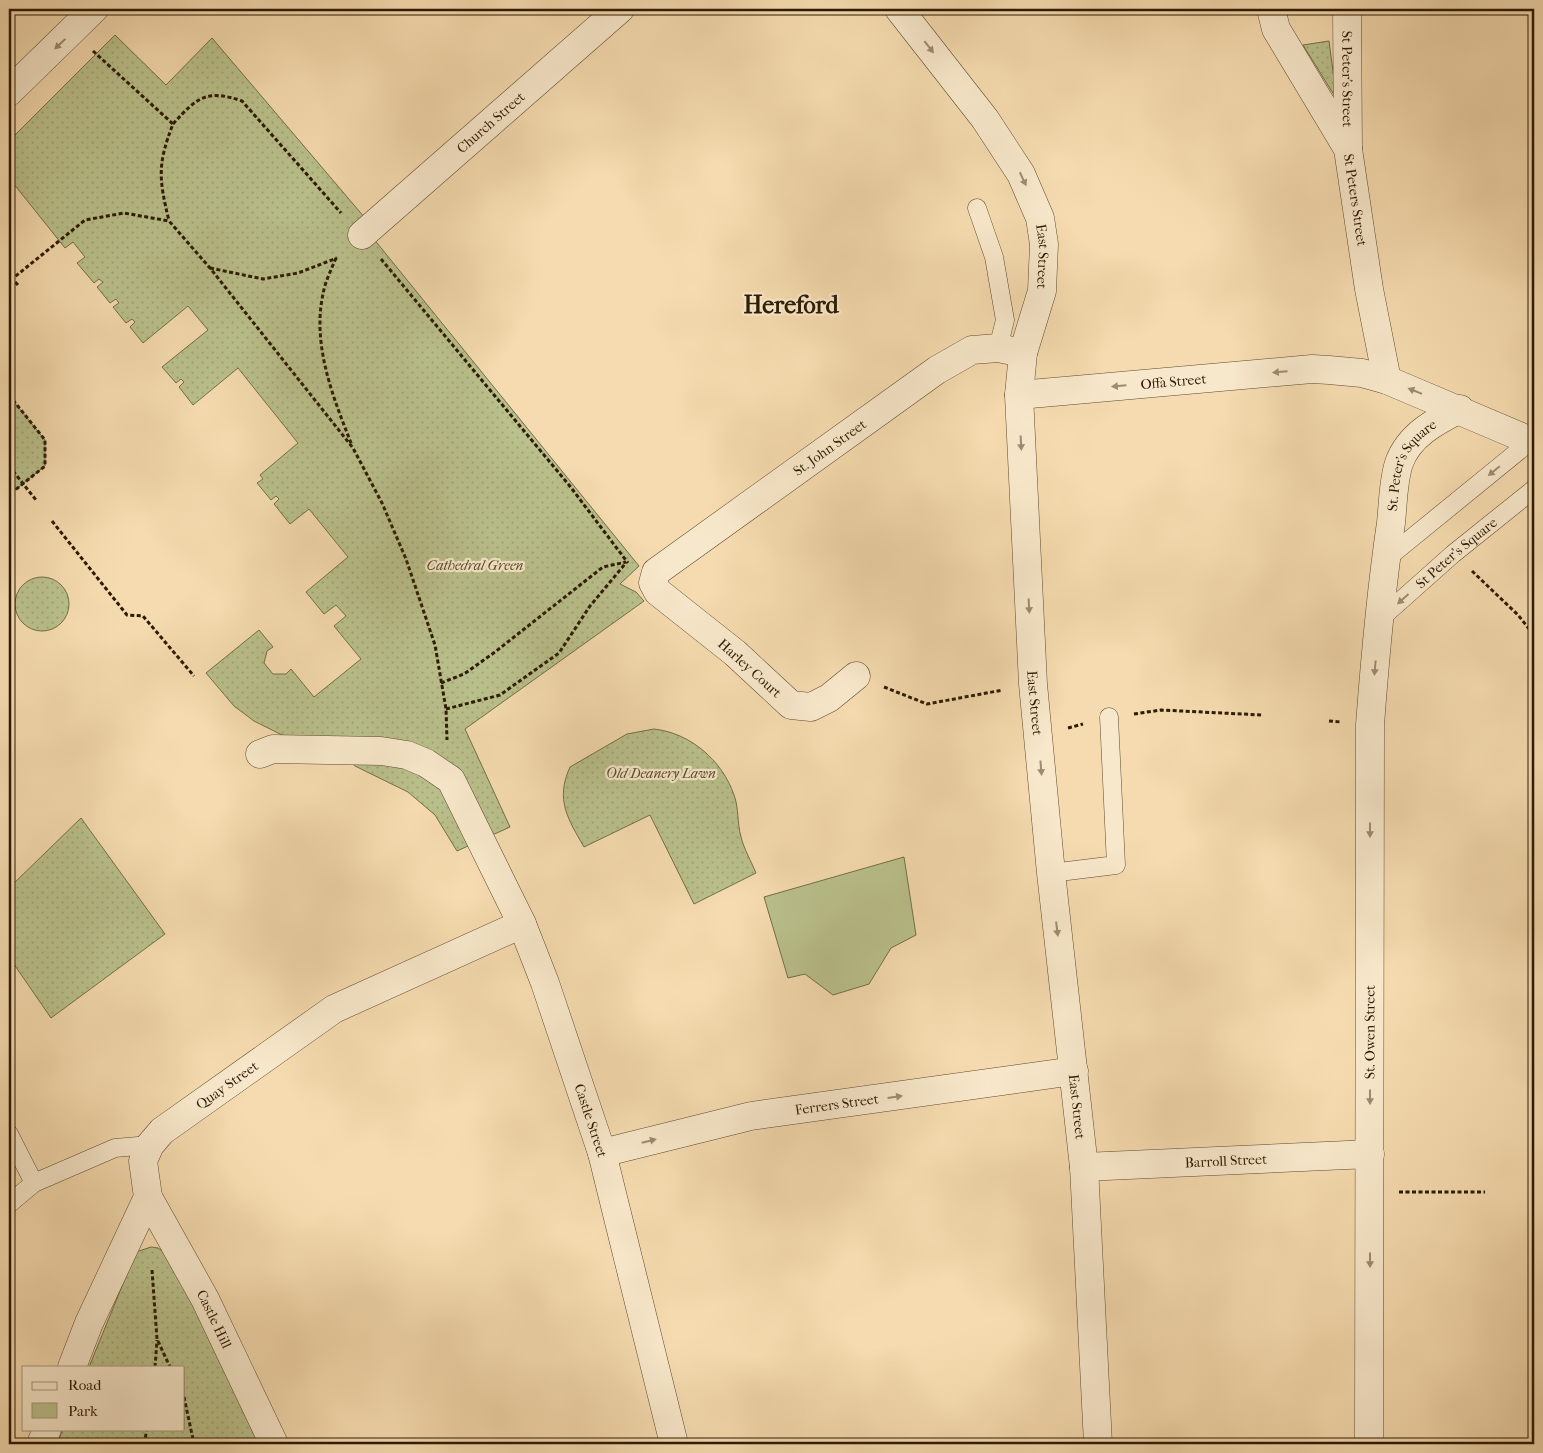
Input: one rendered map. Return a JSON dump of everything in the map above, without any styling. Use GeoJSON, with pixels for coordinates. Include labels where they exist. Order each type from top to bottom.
{"type":"FeatureCollection","features":[{"type":"Feature","properties":{"kind":"street"},"geometry":{"type":"LineString","coordinates":[[9,92],[73,32],[94,9]]}},
{"type":"Feature","properties":{"kind":"street","name":"Church Street"},"geometry":{"type":"LineString","coordinates":[[368,244],[620,9]]}},
{"type":"Feature","properties":{"kind":"street","name":"East Street"},"geometry":{"type":"LineString","coordinates":[[899,9],[985,119],[1021,174],[1040,218],[1044,244],[1042,291],[1010,350],[1019,395],[1033,684],[1050,873],[1084,1167],[1098,1444]]}},
{"type":"Feature","properties":{"kind":"street","name":"St Peters Street"},"geometry":{"type":"LineString","coordinates":[[1271,9],[1276,28],[1348,149],[1369,289],[1387,380]]}},
{"type":"Feature","properties":{"kind":"street","name":"St Peter's Street"},"geometry":{"type":"LineString","coordinates":[[1347,9],[1348,149]]}},
{"type":"Feature","properties":{"kind":"street","name":"St. John Street"},"geometry":{"type":"LineString","coordinates":[[654,583],[656,572],[937,370],[972,350],[1010,350]]}},
{"type":"Feature","properties":{"kind":"street","name":"Offa Street"},"geometry":{"type":"LineString","coordinates":[[1019,395],[1312,369],[1362,373],[1387,380]]}},
{"type":"Feature","properties":{"kind":"street"},"geometry":{"type":"LineString","coordinates":[[1387,380],[1533,440]]}},
{"type":"Feature","properties":{"kind":"street","name":"St. Peter's Square"},"geometry":{"type":"LineString","coordinates":[[1380,619],[1399,463],[1413,440],[1432,422],[1460,409]]}},
{"type":"Feature","properties":{"kind":"street","name":"Harley Court"},"geometry":{"type":"LineString","coordinates":[[654,583],[658,592],[736,653],[791,706],[811,706],[829,698],[856,676]]}},
{"type":"Feature","properties":{"kind":"street","name":"St. Owen Street"},"geometry":{"type":"LineString","coordinates":[[1369,1444],[1370,725],[1380,619]]}},
{"type":"Feature","properties":{"kind":"street"},"geometry":{"type":"LineString","coordinates":[[260,754],[273,749],[381,751],[407,755],[420,760],[451,780]]}},
{"type":"Feature","properties":{"kind":"street","name":"Castle Street"},"geometry":{"type":"LineString","coordinates":[[451,780],[522,924],[545,983],[602,1153],[674,1444]]}},
{"type":"Feature","properties":{"kind":"street","name":"Quay Street"},"geometry":{"type":"LineString","coordinates":[[148,1198],[143,1161],[150,1145],[162,1131],[334,1009],[522,924]]}},
{"type":"Feature","properties":{"kind":"street","name":"Ferrers Street"},"geometry":{"type":"LineString","coordinates":[[602,1153],[752,1116],[1074,1070]]}},
{"type":"Feature","properties":{"kind":"street","name":"Barroll Street"},"geometry":{"type":"LineString","coordinates":[[1084,1167],[1370,1154]]}},
{"type":"Feature","properties":{"kind":"street"},"geometry":{"type":"LineString","coordinates":[[72,1366],[89,1323],[148,1198]]}},
{"type":"Feature","properties":{"kind":"street","name":"Castle Hill"},"geometry":{"type":"LineString","coordinates":[[148,1198],[205,1299],[274,1444]]}},
{"type":"Feature","properties":{"kind":"street"},"geometry":{"type":"LineString","coordinates":[[41,1444],[47,1430]]}},
{"type":"Feature","properties":{"kind":"lane"},"geometry":{"type":"LineString","coordinates":[[977,208],[994,257],[1010,350]]}},
{"type":"Feature","properties":{"kind":"lane"},"geometry":{"type":"LineString","coordinates":[[1386,559],[1533,440]]}},
{"type":"Feature","properties":{"kind":"lane","name":"St Peter's Square"},"geometry":{"type":"LineString","coordinates":[[1380,619],[1453,554],[1534,489]]}},
{"type":"Feature","properties":{"kind":"lane"},"geometry":{"type":"LineString","coordinates":[[1050,873],[1116,865],[1109,717]]}},
{"type":"Feature","properties":{"kind":"lane"},"geometry":{"type":"LineString","coordinates":[[9,1134],[34,1183]]}},
{"type":"Feature","properties":{"kind":"lane"},"geometry":{"type":"LineString","coordinates":[[9,1204],[34,1183],[115,1148],[150,1145]]}},
{"type":"Feature","properties":{"kind":"path"},"geometry":{"type":"LineString","coordinates":[[73,32],[173,124]]}},
{"type":"Feature","properties":{"kind":"path"},"geometry":{"type":"LineString","coordinates":[[353,448],[210,268],[169,221],[160,184],[162,151],[173,124],[186,109],[202,98],[221,94],[242,101],[368,244],[569,485],[627,562],[640,576],[654,583]]}},
{"type":"Feature","properties":{"kind":"path"},"geometry":{"type":"LineString","coordinates":[[18,285],[10,280],[85,220],[124,213],[169,221]]}},
{"type":"Feature","properties":{"kind":"path"},"geometry":{"type":"LineString","coordinates":[[210,268],[263,279],[298,273],[336,258],[341,253]]}},
{"type":"Feature","properties":{"kind":"path"},"geometry":{"type":"LineString","coordinates":[[336,258],[323,294],[320,324],[324,362],[330,386],[353,448],[382,503],[406,559],[435,645],[446,709],[451,780]]}},
{"type":"Feature","properties":{"kind":"path"},"geometry":{"type":"LineString","coordinates":[[9,396],[10,400],[45,440],[45,466],[9,495]]}},
{"type":"Feature","properties":{"kind":"path"},"geometry":{"type":"LineString","coordinates":[[9,466],[36,500]]}},
{"type":"Feature","properties":{"kind":"path"},"geometry":{"type":"LineString","coordinates":[[52,521],[127,615],[143,616],[194,676]]}},
{"type":"Feature","properties":{"kind":"path"},"geometry":{"type":"LineString","coordinates":[[1453,554],[1518,615],[1534,635]]}},
{"type":"Feature","properties":{"kind":"path"},"geometry":{"type":"LineString","coordinates":[[442,683],[464,674],[495,652],[602,567],[627,562]]}},
{"type":"Feature","properties":{"kind":"path"},"geometry":{"type":"LineString","coordinates":[[446,709],[500,695],[559,653],[590,606],[627,562]]}},
{"type":"Feature","properties":{"kind":"path"},"geometry":{"type":"LineString","coordinates":[[856,676],[927,704],[1033,684]]}},
{"type":"Feature","properties":{"kind":"path"},"geometry":{"type":"LineString","coordinates":[[1038,735],[1109,717],[1162,710],[1262,716]]}},
{"type":"Feature","properties":{"kind":"path"},"geometry":{"type":"LineString","coordinates":[[1529,748],[1534,741]]}},
{"type":"Feature","properties":{"kind":"path"},"geometry":{"type":"LineString","coordinates":[[1529,1192],[1534,1191]]}},
{"type":"Feature","properties":{"kind":"path"},"geometry":{"type":"LineString","coordinates":[[1370,1192],[1485,1192]]}},
{"type":"Feature","properties":{"kind":"path"},"geometry":{"type":"LineString","coordinates":[[152,1265],[157,1339],[155,1366]]}},
{"type":"Feature","properties":{"kind":"path"},"geometry":{"type":"LineString","coordinates":[[157,1339],[170,1366]]}},
{"type":"Feature","properties":{"kind":"path"},"geometry":{"type":"LineString","coordinates":[[185,1401],[194,1444]]}},
{"type":"Feature","properties":{"kind":"path"},"geometry":{"type":"LineString","coordinates":[[144,1444],[147,1430]]}},
{"type":"Feature","properties":{"kind":"green space","name":"Cathedral Green"},"geometry":{"type":"Polygon","coordinates":[[[115,35],[166,85],[212,38],[365,218],[373,238],[639,566],[620,584],[636,592],[644,601],[465,729],[510,827],[457,851],[435,815],[408,792],[355,766],[329,742],[309,741],[282,735],[254,721],[234,706],[206,673],[259,630],[273,647],[267,651],[264,663],[273,674],[286,674],[291,669],[314,697],[361,659],[334,626],[346,616],[336,605],[324,614],[306,592],[348,557],[309,509],[290,524],[274,504],[279,499],[276,496],[271,500],[257,483],[263,479],[260,475],[298,443],[238,368],[193,405],[179,387],[184,382],[181,379],[176,383],[162,367],[208,330],[188,306],[143,343],[130,327],[135,322],[132,319],[126,323],[113,307],[119,303],[116,299],[110,303],[97,287],[103,282],[99,279],[94,283],[77,263],[85,257],[73,242],[65,248],[9,178],[9,141],[115,35]]]}},
{"type":"Feature","properties":{"kind":"green space"},"geometry":{"type":"Polygon","coordinates":[[[1329,41],[1336,94],[1334,95],[1303,45],[1329,41]]]}},
{"type":"Feature","properties":{"kind":"green space"},"geometry":{"type":"Polygon","coordinates":[[[9,396],[45,440],[45,466],[9,495],[9,396]]]}},
{"type":"Feature","properties":{"kind":"green space"},"geometry":{"type":"Polygon","coordinates":[[[42,577],[52,579],[61,585],[67,594],[69,604],[67,614],[61,623],[52,629],[42,631],[32,629],[23,623],[17,614],[15,604],[17,594],[23,585],[32,579],[42,577]]]}},
{"type":"Feature","properties":{"kind":"green space","name":"Old Deanery Lawn"},"geometry":{"type":"Polygon","coordinates":[[[654,729],[680,736],[692,742],[703,750],[722,770],[734,795],[741,837],[756,873],[694,904],[650,815],[584,847],[565,809],[564,789],[570,767],[627,734],[654,729]]]}},
{"type":"Feature","properties":{"kind":"green space"},"geometry":{"type":"Polygon","coordinates":[[[81,818],[165,934],[51,1018],[9,957],[9,888],[81,818]]]}},
{"type":"Feature","properties":{"kind":"green space"},"geometry":{"type":"Polygon","coordinates":[[[904,857],[916,935],[891,948],[869,984],[833,995],[805,974],[788,978],[764,897],[904,857]]]}},
{"type":"Feature","properties":{"kind":"green space"},"geometry":{"type":"Polygon","coordinates":[[[151,1247],[158,1248],[165,1253],[197,1309],[263,1444],[57,1444],[63,1430],[185,1430],[185,1366],[89,1366],[136,1252],[151,1247]]]}},
{"type":"Feature","properties":{"kind":"district","name":"Hereford"},"geometry":{"type":"Point","coordinates":[791,305]}}]}
